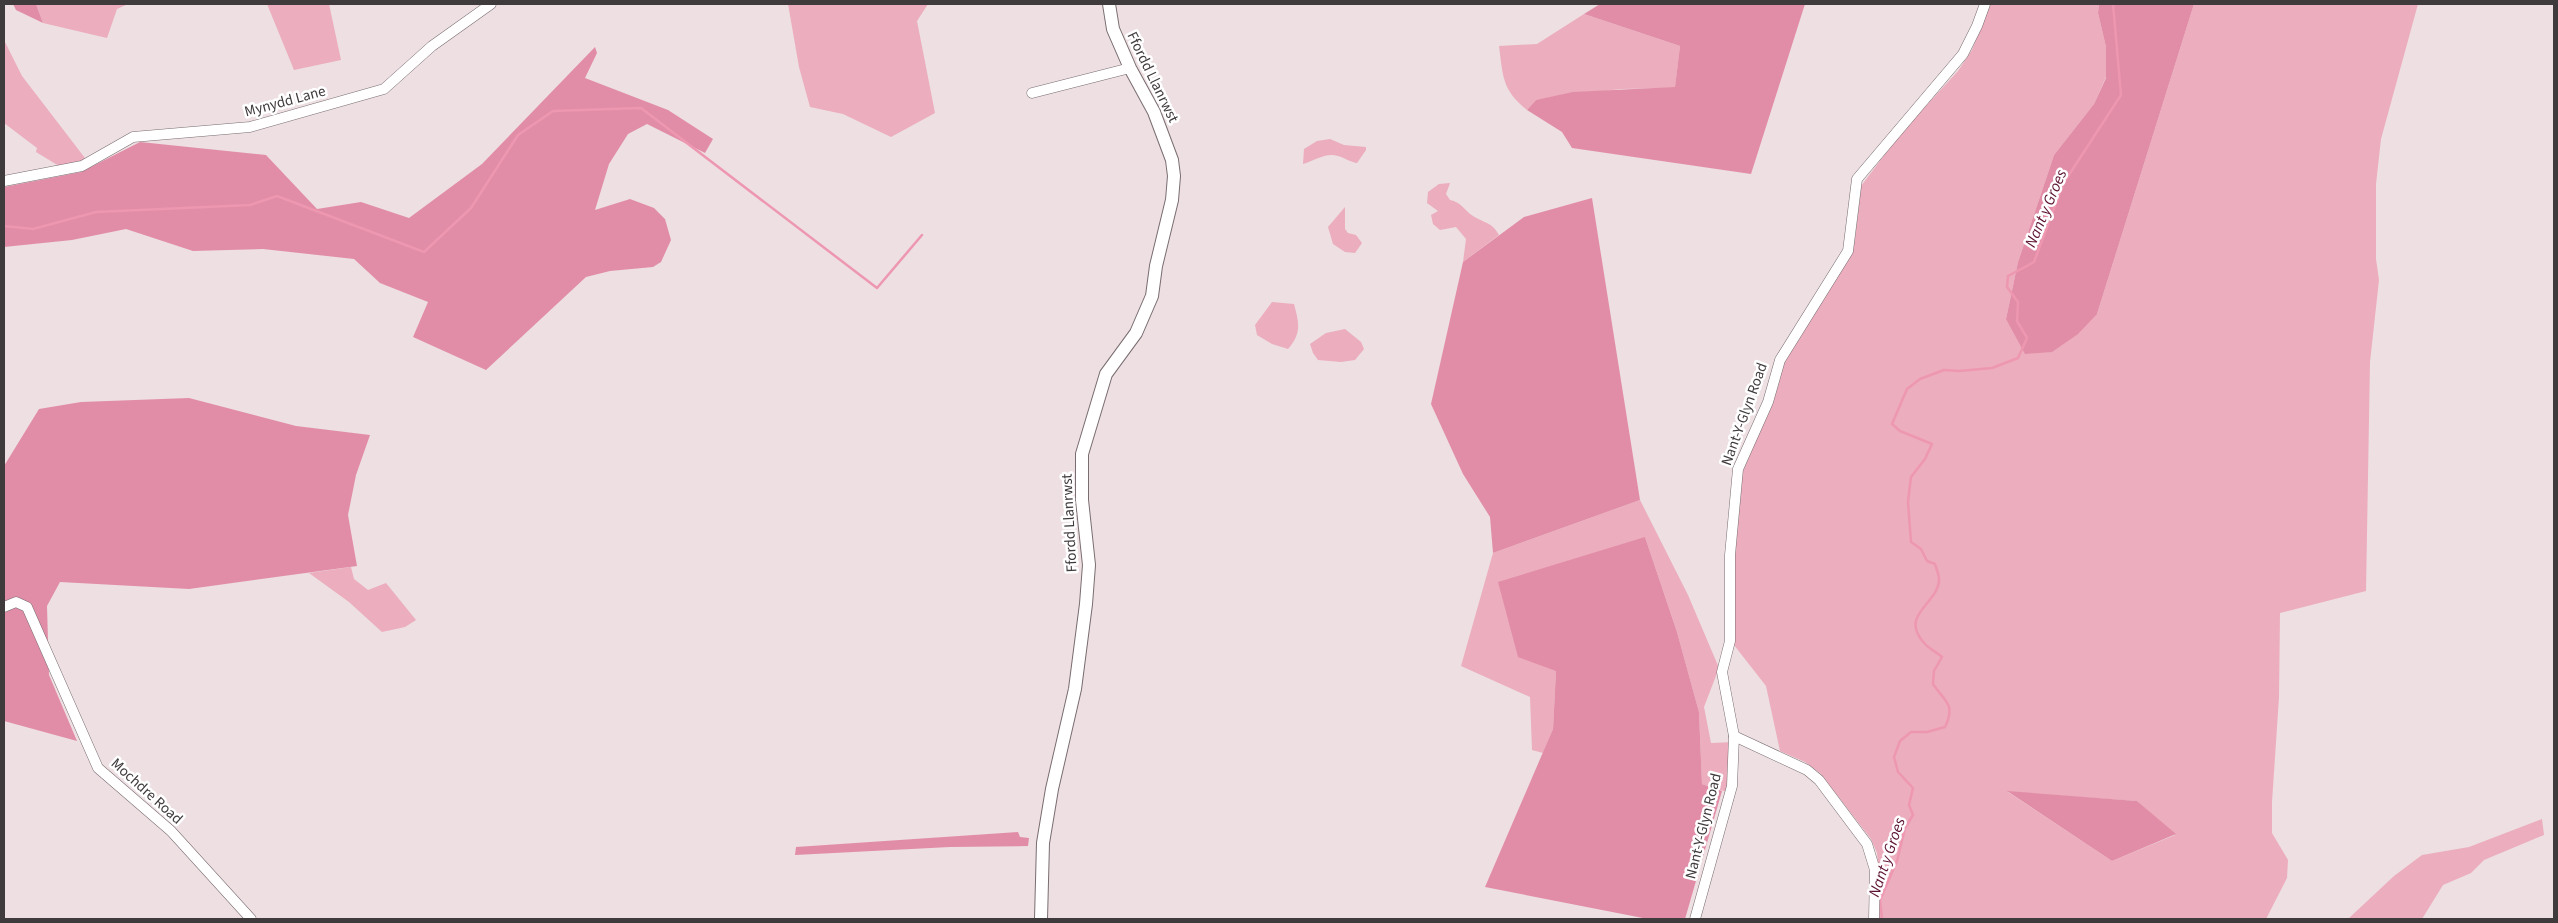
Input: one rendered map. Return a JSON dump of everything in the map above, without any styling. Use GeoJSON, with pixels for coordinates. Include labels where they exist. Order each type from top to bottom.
{"type":"FeatureCollection","features":[{"type":"Feature","properties":{"kind":"main road","name":"Ffordd Llanrwst"},"geometry":{"type":"LineString","coordinates":[[1041,919],[1042,843],[1052,789],[1075,689],[1086,604],[1089,565],[1082,500],[1082,454],[1106,374],[1136,333],[1152,296],[1156,266],[1172,200],[1174,176],[1172,160],[1154,112],[1130,68],[1112,29],[1109,4]]}},
{"type":"Feature","properties":{"kind":"street","name":"Mynydd Lane"},"geometry":{"type":"LineString","coordinates":[[4,181],[82,166],[132,137],[250,127],[384,89],[432,46],[491,4]]}},
{"type":"Feature","properties":{"kind":"street","name":"Nant-Y-Glyn Road"},"geometry":{"type":"LineString","coordinates":[[1694,919],[1732,786],[1734,736],[1722,672],[1730,641],[1730,555],[1738,469],[1768,402],[1780,360],[1848,251],[1857,179],[1963,54],[1977,26],[1985,4]]}},
{"type":"Feature","properties":{"kind":"street"},"geometry":{"type":"LineString","coordinates":[[1032,93],[1130,68]]}},
{"type":"Feature","properties":{"kind":"street","name":"Mochdre Road"},"geometry":{"type":"LineString","coordinates":[[4,607],[16,602],[26,607],[98,768],[171,831],[251,919]]}},
{"type":"Feature","properties":{"kind":"street"},"geometry":{"type":"LineString","coordinates":[[1734,736],[1807,770],[1819,780],[1867,844],[1875,870],[1874,919]]}},
{"type":"Feature","properties":{"kind":"shaded area"},"geometry":{"type":"Polygon","coordinates":[[[13,4],[36,4],[43,23],[16,10],[13,4]]]}},
{"type":"Feature","properties":{"kind":"shaded area"},"geometry":{"type":"Polygon","coordinates":[[[36,4],[128,4],[117,9],[107,38],[43,23],[36,4]]]}},
{"type":"Feature","properties":{"kind":"shaded area"},"geometry":{"type":"Polygon","coordinates":[[[267,4],[329,4],[341,60],[294,70],[267,4]]]}},
{"type":"Feature","properties":{"kind":"shaded area"},"geometry":{"type":"Polygon","coordinates":[[[788,4],[928,4],[917,21],[935,113],[891,137],[843,114],[810,107],[799,67],[788,4]]]}},
{"type":"Feature","properties":{"kind":"shaded area"},"geometry":{"type":"Polygon","coordinates":[[[1600,4],[1805,4],[1751,174],[1572,148],[1562,132],[1527,110],[1536,100],[1573,92],[1675,87],[1680,46],[1584,14],[1600,4]]]}},
{"type":"Feature","properties":{"kind":"shaded area"},"geometry":{"type":"Polygon","coordinates":[[[1990,4],[2099,4],[2098,13],[2106,47],[2106,77],[2094,104],[2054,155],[2018,262],[2006,319],[2097,314],[2194,4],[2418,4],[2381,139],[2376,184],[2376,259],[2379,280],[2370,362],[2366,591],[2280,613],[2279,697],[2272,802],[2272,833],[2288,860],[2287,878],[2266,919],[1874,919],[1874,894],[1880,883],[1877,853],[1871,839],[1820,773],[1805,762],[1780,751],[1766,686],[1734,645],[1735,550],[1742,474],[1783,362],[1839,274],[1855,239],[1861,186],[1901,133],[1958,71],[1972,50],[1990,4]],[[2008,792],[2112,861],[2175,835],[2137,801],[2008,792]]]}},
{"type":"Feature","properties":{"kind":"shaded area"},"geometry":{"type":"Polygon","coordinates":[[[2099,4],[2194,4],[2097,314],[2078,334],[2052,352],[2025,354],[2006,319],[2018,262],[2054,155],[2094,104],[2106,78],[2106,47],[2098,13],[2099,4]]]}},
{"type":"Feature","properties":{"kind":"shaded area"},"geometry":{"type":"Polygon","coordinates":[[[1584,14],[1680,46],[1675,88],[1620,89],[1536,100],[1527,110],[1508,89],[1503,74],[1499,46],[1537,44],[1584,14]]]}},
{"type":"Feature","properties":{"kind":"shaded area"},"geometry":{"type":"Polygon","coordinates":[[[4,40],[22,76],[88,162],[64,169],[36,152],[37,148],[4,123],[4,40]]]}},
{"type":"Feature","properties":{"kind":"shaded area"},"geometry":{"type":"Polygon","coordinates":[[[595,47],[597,53],[585,78],[668,110],[713,139],[705,153],[647,124],[628,134],[609,164],[595,210],[630,199],[654,208],[665,219],[671,240],[661,262],[653,267],[610,271],[586,277],[486,370],[413,337],[428,302],[380,283],[354,259],[263,249],[193,251],[126,229],[72,240],[4,247],[4,187],[81,172],[140,142],[266,155],[317,209],[361,202],[409,218],[482,164],[595,47]]]}},
{"type":"Feature","properties":{"kind":"shaded area"},"geometry":{"type":"Polygon","coordinates":[[[1330,139],[1344,145],[1366,147],[1366,150],[1357,163],[1338,156],[1329,155],[1303,164],[1304,149],[1317,141],[1330,139]]]}},
{"type":"Feature","properties":{"kind":"shaded area"},"geometry":{"type":"Polygon","coordinates":[[[1450,183],[1446,194],[1450,200],[1457,202],[1473,216],[1491,225],[1499,235],[1463,262],[1466,239],[1456,227],[1440,230],[1433,224],[1431,215],[1438,211],[1427,203],[1428,192],[1439,184],[1450,183]]]}},
{"type":"Feature","properties":{"kind":"shaded area"},"geometry":{"type":"Polygon","coordinates":[[[1592,198],[1640,500],[1493,553],[1490,517],[1463,474],[1431,404],[1463,262],[1524,217],[1592,198]]]}},
{"type":"Feature","properties":{"kind":"shaded area"},"geometry":{"type":"Polygon","coordinates":[[[1345,207],[1345,229],[1348,233],[1356,235],[1362,243],[1355,253],[1345,252],[1333,244],[1328,227],[1345,207]]]}},
{"type":"Feature","properties":{"kind":"shaded area"},"geometry":{"type":"Polygon","coordinates":[[[1272,302],[1294,304],[1298,328],[1296,338],[1288,349],[1272,344],[1257,335],[1255,325],[1272,302]]]}},
{"type":"Feature","properties":{"kind":"shaded area"},"geometry":{"type":"Polygon","coordinates":[[[1345,329],[1361,342],[1364,349],[1355,360],[1341,362],[1318,360],[1310,344],[1326,333],[1345,329]]]}},
{"type":"Feature","properties":{"kind":"shaded area"},"geometry":{"type":"Polygon","coordinates":[[[189,398],[296,426],[370,435],[356,475],[348,515],[357,566],[189,589],[60,582],[47,606],[49,675],[77,741],[4,721],[4,466],[39,409],[81,402],[189,398]]]}},
{"type":"Feature","properties":{"kind":"shaded area"},"geometry":{"type":"Polygon","coordinates":[[[1640,500],[1688,595],[1719,668],[1704,707],[1711,743],[1734,742],[1730,793],[1702,784],[1699,712],[1677,632],[1645,537],[1556,671],[1553,729],[1543,753],[1532,750],[1530,697],[1461,666],[1493,553],[1640,500]]]}},
{"type":"Feature","properties":{"kind":"shaded area"},"geometry":{"type":"Polygon","coordinates":[[[1645,537],[1677,632],[1699,712],[1702,784],[1722,791],[1685,919],[1648,919],[1485,887],[1553,729],[1556,671],[1518,657],[1498,582],[1645,537]]]}},
{"type":"Feature","properties":{"kind":"shaded area"},"geometry":{"type":"Polygon","coordinates":[[[351,567],[354,579],[368,590],[386,583],[416,620],[405,627],[382,632],[349,602],[309,573],[351,567]]]}},
{"type":"Feature","properties":{"kind":"shaded area"},"geometry":{"type":"Polygon","coordinates":[[[2007,791],[2137,801],[2176,834],[2112,861],[2007,791]]]}},
{"type":"Feature","properties":{"kind":"shaded area"},"geometry":{"type":"Polygon","coordinates":[[[2542,819],[2544,835],[2484,860],[2471,873],[2443,885],[2422,919],[2348,919],[2394,876],[2422,855],[2469,847],[2542,819]]]}},
{"type":"Feature","properties":{"kind":"shaded area"},"geometry":{"type":"Polygon","coordinates":[[[1018,832],[1020,837],[1029,838],[1028,846],[950,847],[795,855],[796,847],[1018,832]]]}},
{"type":"Feature","properties":{"kind":"waterway","name":"Nant y Groes"},"geometry":{"type":"LineString","coordinates":[[1882,919],[1880,900],[1897,861],[1905,828],[1913,815],[1909,805],[1913,788],[1898,772],[1894,757],[1900,741],[1911,732],[1927,732],[1945,727],[1949,713],[1948,704],[1933,684],[1934,671],[1942,657],[1928,647],[1917,633],[1916,624],[1918,616],[1938,587],[1939,579],[1935,564],[1927,561],[1921,549],[1911,542],[1908,502],[1911,477],[1925,459],[1932,444],[1900,431],[1892,424],[1907,389],[1920,379],[1944,370],[1959,371],[1992,368],[2018,358],[2027,338],[2017,321],[2018,302],[2007,287],[2008,276],[2034,262],[2063,184],[2121,95],[2113,4]]}},
{"type":"Feature","properties":{"kind":"waterway"},"geometry":{"type":"LineString","coordinates":[[4,226],[33,229],[96,212],[250,205],[277,196],[424,252],[471,208],[518,135],[553,111],[641,108],[877,288],[922,235]]}}]}
